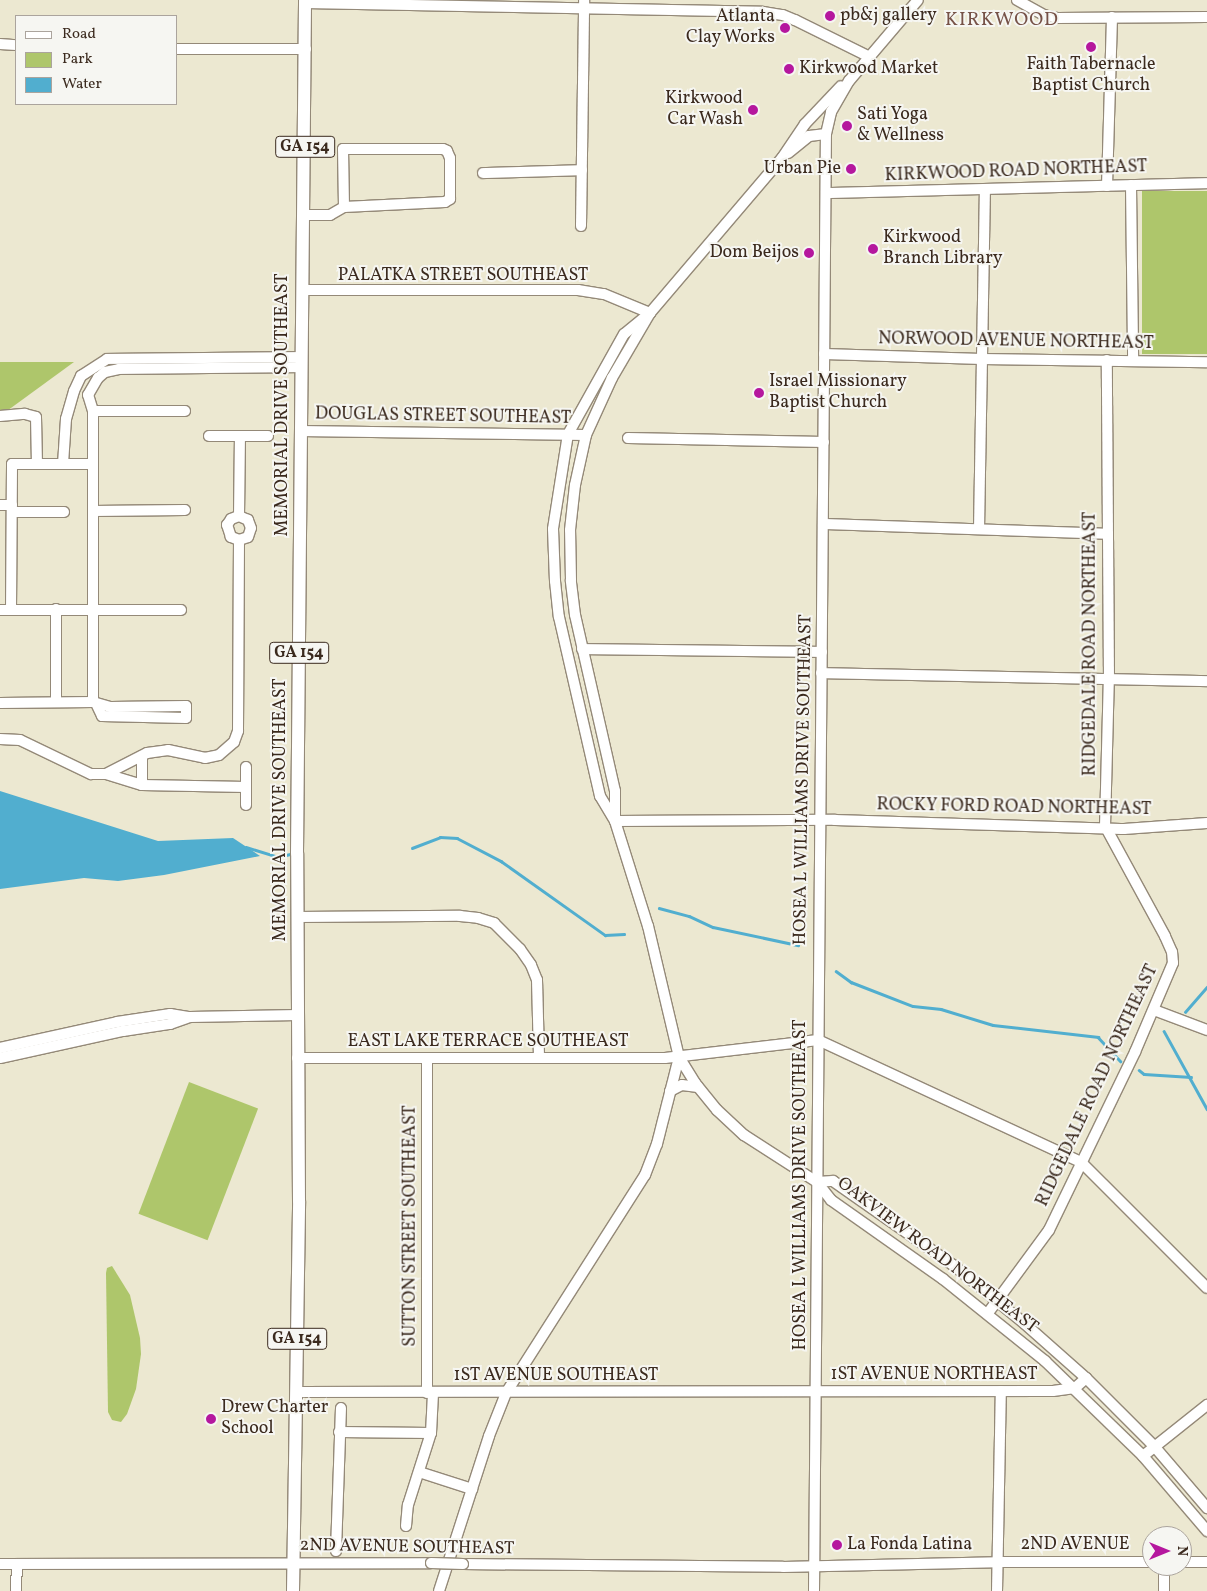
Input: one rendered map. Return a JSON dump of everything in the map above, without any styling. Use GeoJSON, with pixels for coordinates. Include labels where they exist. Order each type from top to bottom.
{"type":"FeatureCollection","features":[{"type":"Feature","properties":{"kind":"main road","name":"MEMORIAL DRIVE SOUTHEAST"},"geometry":{"type":"LineString","coordinates":[[293,1591],[299,1201],[300,431],[306,49],[305,1]]}},
{"type":"Feature","properties":{"kind":"street","name":"HOSEA L WILLIAMS DRIVE SOUTHEAST"},"geometry":{"type":"LineString","coordinates":[[814,1591],[826,134],[830,112],[849,81],[918,0]]}},
{"type":"Feature","properties":{"kind":"street"},"geometry":{"type":"LineString","coordinates":[[1017,0],[1044,15],[1057,18],[1207,17]]}},
{"type":"Feature","properties":{"kind":"street"},"geometry":{"type":"LineString","coordinates":[[305,1],[584,4],[763,12],[784,15],[870,58]]}},
{"type":"Feature","properties":{"kind":"street"},"geometry":{"type":"LineString","coordinates":[[581,226],[584,4]]}},
{"type":"Feature","properties":{"kind":"street"},"geometry":{"type":"LineString","coordinates":[[1107,186],[1112,17]]}},
{"type":"Feature","properties":{"kind":"street"},"geometry":{"type":"LineString","coordinates":[[0,44],[15,45]]}},
{"type":"Feature","properties":{"kind":"street"},"geometry":{"type":"LineString","coordinates":[[178,48],[306,49]]}},
{"type":"Feature","properties":{"kind":"street"},"geometry":{"type":"LineString","coordinates":[[615,820],[615,791],[582,649],[571,580],[570,530],[575,485],[586,435],[612,378],[650,314],[782,158],[814,113],[836,90],[849,81]]}},
{"type":"Feature","properties":{"kind":"street"},"geometry":{"type":"LineString","coordinates":[[782,158],[809,136],[826,134]]}},
{"type":"Feature","properties":{"kind":"street"},"geometry":{"type":"LineString","coordinates":[[302,215],[330,215],[344,207],[445,202],[450,199],[450,158],[447,151],[443,149],[343,149],[344,207]]}},
{"type":"Feature","properties":{"kind":"street"},"geometry":{"type":"LineString","coordinates":[[483,173],[582,170]]}},
{"type":"Feature","properties":{"kind":"street","name":"KIRKWOOD ROAD NORTHEAST"},"geometry":{"type":"LineString","coordinates":[[826,193],[1207,183]]}},
{"type":"Feature","properties":{"kind":"street"},"geometry":{"type":"LineString","coordinates":[[1131,185],[1133,360]]}},
{"type":"Feature","properties":{"kind":"street"},"geometry":{"type":"LineString","coordinates":[[980,529],[985,189]]}},
{"type":"Feature","properties":{"kind":"street","name":"PALATKA STREET SOUTHEAST"},"geometry":{"type":"LineString","coordinates":[[302,290],[578,290],[604,294],[650,314]]}},
{"type":"Feature","properties":{"kind":"street"},"geometry":{"type":"LineString","coordinates":[[650,314],[624,334],[568,434],[553,529],[559,617],[600,796],[615,820],[648,926],[678,1058],[717,1110],[744,1135],[817,1182]]}},
{"type":"Feature","properties":{"kind":"street","name":"NORWOOD AVENUE NORTHEAST"},"geometry":{"type":"LineString","coordinates":[[824,354],[982,359],[1207,362]]}},
{"type":"Feature","properties":{"kind":"street"},"geometry":{"type":"LineString","coordinates":[[63,464],[66,419],[74,391],[81,376],[107,359],[301,362]]}},
{"type":"Feature","properties":{"kind":"street","name":"RIDGEDALE ROAD NORTHEAST"},"geometry":{"type":"LineString","coordinates":[[988,1313],[1049,1230],[1154,1010],[1173,963],[1172,952],[1105,826],[1109,678],[1107,360]]}},
{"type":"Feature","properties":{"kind":"street"},"geometry":{"type":"LineString","coordinates":[[95,703],[93,411],[89,406],[88,395],[98,378],[105,372],[119,368],[301,362]]}},
{"type":"Feature","properties":{"kind":"street"},"geometry":{"type":"LineString","coordinates":[[74,391],[88,395]]}},
{"type":"Feature","properties":{"kind":"street"},"geometry":{"type":"LineString","coordinates":[[93,411],[185,411]]}},
{"type":"Feature","properties":{"kind":"street"},"geometry":{"type":"LineString","coordinates":[[0,416],[25,414],[36,417],[37,464]]}},
{"type":"Feature","properties":{"kind":"street","name":"DOUGLAS STREET SOUTHEAST"},"geometry":{"type":"LineString","coordinates":[[300,431],[586,435]]}},
{"type":"Feature","properties":{"kind":"street"},"geometry":{"type":"LineString","coordinates":[[209,436],[268,436]]}},
{"type":"Feature","properties":{"kind":"street"},"geometry":{"type":"LineString","coordinates":[[239,516],[240,436]]}},
{"type":"Feature","properties":{"kind":"street"},"geometry":{"type":"LineString","coordinates":[[628,438],[824,442]]}},
{"type":"Feature","properties":{"kind":"street"},"geometry":{"type":"LineString","coordinates":[[11,610],[12,464],[93,464]]}},
{"type":"Feature","properties":{"kind":"street"},"geometry":{"type":"LineString","coordinates":[[0,505],[12,508],[64,512]]}},
{"type":"Feature","properties":{"kind":"street"},"geometry":{"type":"LineString","coordinates":[[93,511],[185,510]]}},
{"type":"Feature","properties":{"kind":"street"},"geometry":{"type":"LineString","coordinates":[[239,516],[248,520],[251,528],[248,537],[239,540],[231,537],[227,525],[231,519],[239,516]]}},
{"type":"Feature","properties":{"kind":"street"},"geometry":{"type":"LineString","coordinates":[[823,524],[1108,534]]}},
{"type":"Feature","properties":{"kind":"street"},"geometry":{"type":"LineString","coordinates":[[106,774],[142,756],[168,750],[206,758],[219,755],[234,742],[238,731],[239,540]]}},
{"type":"Feature","properties":{"kind":"street"},"geometry":{"type":"LineString","coordinates":[[0,610],[181,610]]}},
{"type":"Feature","properties":{"kind":"street"},"geometry":{"type":"LineString","coordinates":[[56,610],[56,702]]}},
{"type":"Feature","properties":{"kind":"street"},"geometry":{"type":"LineString","coordinates":[[582,649],[822,652]]}},
{"type":"Feature","properties":{"kind":"street"},"geometry":{"type":"LineString","coordinates":[[822,672],[1207,681]]}},
{"type":"Feature","properties":{"kind":"street"},"geometry":{"type":"LineString","coordinates":[[0,703],[56,702],[95,703],[111,706],[186,706],[186,718]]}},
{"type":"Feature","properties":{"kind":"street"},"geometry":{"type":"LineString","coordinates":[[0,738],[20,740],[91,774],[106,774],[142,785],[246,787]]}},
{"type":"Feature","properties":{"kind":"street"},"geometry":{"type":"LineString","coordinates":[[142,756],[142,785]]}},
{"type":"Feature","properties":{"kind":"street"},"geometry":{"type":"LineString","coordinates":[[246,767],[246,805]]}},
{"type":"Feature","properties":{"kind":"street","name":"ROCKY FORD ROAD NORTHEAST"},"geometry":{"type":"LineString","coordinates":[[615,820],[820,820],[1144,828],[1207,823]]}},
{"type":"Feature","properties":{"kind":"street"},"geometry":{"type":"LineString","coordinates":[[298,918],[460,916],[478,918],[494,923],[520,949],[537,980],[539,1057]]}},
{"type":"Feature","properties":{"kind":"street"},"geometry":{"type":"LineString","coordinates":[[1154,1010],[1207,1030]]}},
{"type":"Feature","properties":{"kind":"street"},"geometry":{"type":"LineString","coordinates":[[0,1048],[117,1022],[170,1014],[190,1017],[298,1015]]}},
{"type":"Feature","properties":{"kind":"street"},"geometry":{"type":"LineString","coordinates":[[0,1058],[123,1031],[170,1024],[190,1017]]}},
{"type":"Feature","properties":{"kind":"street"},"geometry":{"type":"LineString","coordinates":[[818,1040],[1081,1162],[1207,1288]]}},
{"type":"Feature","properties":{"kind":"street","name":"EAST LAKE TERRACE SOUTHEAST"},"geometry":{"type":"LineString","coordinates":[[298,1058],[678,1058],[818,1040]]}},
{"type":"Feature","properties":{"kind":"street"},"geometry":{"type":"LineString","coordinates":[[439,1591],[489,1436],[506,1394],[645,1175],[656,1144],[678,1058]]}},
{"type":"Feature","properties":{"kind":"street","name":"SUTTON STREET SOUTHEAST"},"geometry":{"type":"LineString","coordinates":[[406,1526],[408,1505],[431,1433],[427,1059]]}},
{"type":"Feature","properties":{"kind":"street"},"geometry":{"type":"LineString","coordinates":[[670,1092],[682,1085],[698,1087]]}},
{"type":"Feature","properties":{"kind":"street","name":"OAKVIEW ROAD NORTHEAST"},"geometry":{"type":"LineString","coordinates":[[817,1182],[832,1180],[954,1265],[1086,1378],[1154,1446],[1207,1508]]}},
{"type":"Feature","properties":{"kind":"street","name":"OAKVIEW ROAD NORTHEAST"},"geometry":{"type":"LineString","coordinates":[[817,1182],[831,1200],[988,1313],[1075,1388],[1142,1456],[1207,1531]]}},
{"type":"Feature","properties":{"kind":"street"},"geometry":{"type":"LineString","coordinates":[[1075,1388],[1086,1378]]}},
{"type":"Feature","properties":{"kind":"street","name":"1ST AVENUE NORTHEAST"},"geometry":{"type":"LineString","coordinates":[[816,1392],[1053,1391],[1075,1388]]}},
{"type":"Feature","properties":{"kind":"street"},"geometry":{"type":"LineString","coordinates":[[997,1591],[1001,1391]]}},
{"type":"Feature","properties":{"kind":"street","name":"1ST AVENUE SOUTHEAST"},"geometry":{"type":"LineString","coordinates":[[296,1392],[506,1394],[816,1392]]}},
{"type":"Feature","properties":{"kind":"street"},"geometry":{"type":"LineString","coordinates":[[1142,1456],[1207,1405]]}},
{"type":"Feature","properties":{"kind":"street"},"geometry":{"type":"LineString","coordinates":[[336,1551],[341,1408]]}},
{"type":"Feature","properties":{"kind":"street"},"geometry":{"type":"LineString","coordinates":[[339,1432],[431,1433]]}},
{"type":"Feature","properties":{"kind":"street"},"geometry":{"type":"LineString","coordinates":[[419,1472],[472,1489]]}},
{"type":"Feature","properties":{"kind":"street","name":"2ND AVENUE"},"geometry":{"type":"LineString","coordinates":[[814,1567],[997,1562],[1142,1562]]}},
{"type":"Feature","properties":{"kind":"street"},"geometry":{"type":"LineString","coordinates":[[1192,1562],[1207,1562]]}},
{"type":"Feature","properties":{"kind":"street","name":"2ND AVENUE SOUTHEAST"},"geometry":{"type":"LineString","coordinates":[[0,1564],[431,1563],[814,1567]]}},
{"type":"Feature","properties":{"kind":"street"},"geometry":{"type":"LineString","coordinates":[[16,1591],[17,1564]]}},
{"type":"Feature","properties":{"kind":"street"},"geometry":{"type":"LineString","coordinates":[[1164,1576],[1164,1591]]}},
{"type":"Feature","properties":{"kind":"green space"},"geometry":{"type":"Polygon","coordinates":[[[1142,191],[1207,191],[1207,354],[1142,354],[1142,191]]]}},
{"type":"Feature","properties":{"kind":"green space"},"geometry":{"type":"Polygon","coordinates":[[[0,362],[74,362],[0,416],[0,362]]]}},
{"type":"Feature","properties":{"kind":"green space"},"geometry":{"type":"Polygon","coordinates":[[[189,1082],[258,1109],[208,1240],[138,1214],[189,1082]]]}},
{"type":"Feature","properties":{"kind":"green space"},"geometry":{"type":"Polygon","coordinates":[[[112,1266],[130,1295],[140,1338],[141,1354],[136,1389],[127,1414],[121,1422],[112,1420],[108,1412],[106,1273],[107,1268],[112,1266]]]}},
{"type":"Feature","properties":{"kind":"water"},"geometry":{"type":"Polygon","coordinates":[[[0,791],[158,841],[233,838],[260,856],[164,875],[118,881],[84,878],[0,889],[0,791]]]}},
{"type":"Feature","properties":{"kind":"waterway"},"geometry":{"type":"LineString","coordinates":[[412,848],[440,837],[457,838],[501,861],[605,935],[624,934]]}},
{"type":"Feature","properties":{"kind":"waterway"},"geometry":{"type":"LineString","coordinates":[[246,847],[278,857],[290,854]]}},
{"type":"Feature","properties":{"kind":"waterway"},"geometry":{"type":"LineString","coordinates":[[659,908],[689,916],[713,927],[798,945]]}},
{"type":"Feature","properties":{"kind":"waterway"},"geometry":{"type":"LineString","coordinates":[[836,971],[851,982],[913,1006],[941,1009],[993,1025],[1098,1037],[1120,1061]]}},
{"type":"Feature","properties":{"kind":"waterway"},"geometry":{"type":"LineString","coordinates":[[1185,1012],[1207,987]]}},
{"type":"Feature","properties":{"kind":"waterway"},"geometry":{"type":"LineString","coordinates":[[1164,1031],[1207,1109]]}},
{"type":"Feature","properties":{"kind":"waterway"},"geometry":{"type":"LineString","coordinates":[[1139,1070],[1144,1074],[1191,1077]]}},
{"type":"Feature","properties":{"kind":"place","name":"pb&j gallery"},"geometry":{"type":"Point","coordinates":[830,16]}},
{"type":"Feature","properties":{"kind":"place","name":"Atlanta Clay Works"},"geometry":{"type":"Point","coordinates":[785,28]}},
{"type":"Feature","properties":{"kind":"place","name":"Faith Tabernacle Baptist Church"},"geometry":{"type":"Point","coordinates":[1091,47]}},
{"type":"Feature","properties":{"kind":"place","name":"Kirkwood Market"},"geometry":{"type":"Point","coordinates":[789,69]}},
{"type":"Feature","properties":{"kind":"place","name":"Kirkwood Car Wash"},"geometry":{"type":"Point","coordinates":[753,110]}},
{"type":"Feature","properties":{"kind":"place","name":"Sati Yoga & Wellness"},"geometry":{"type":"Point","coordinates":[847,126]}},
{"type":"Feature","properties":{"kind":"place","name":"Urban Pie"},"geometry":{"type":"Point","coordinates":[851,169]}},
{"type":"Feature","properties":{"kind":"place","name":"Kirkwood Branch Library"},"geometry":{"type":"Point","coordinates":[873,249]}},
{"type":"Feature","properties":{"kind":"place","name":"Dom Beijos"},"geometry":{"type":"Point","coordinates":[809,253]}},
{"type":"Feature","properties":{"kind":"place","name":"Israel Missionary Baptist Church"},"geometry":{"type":"Point","coordinates":[759,393]}},
{"type":"Feature","properties":{"kind":"place","name":"Drew Charter School"},"geometry":{"type":"Point","coordinates":[211,1419]}},
{"type":"Feature","properties":{"kind":"place","name":"La Fonda Latina"},"geometry":{"type":"Point","coordinates":[837,1545]}},
{"type":"Feature","properties":{"kind":"district","name":"KIRKWOOD"},"geometry":{"type":"Point","coordinates":[1002,21]}}]}
